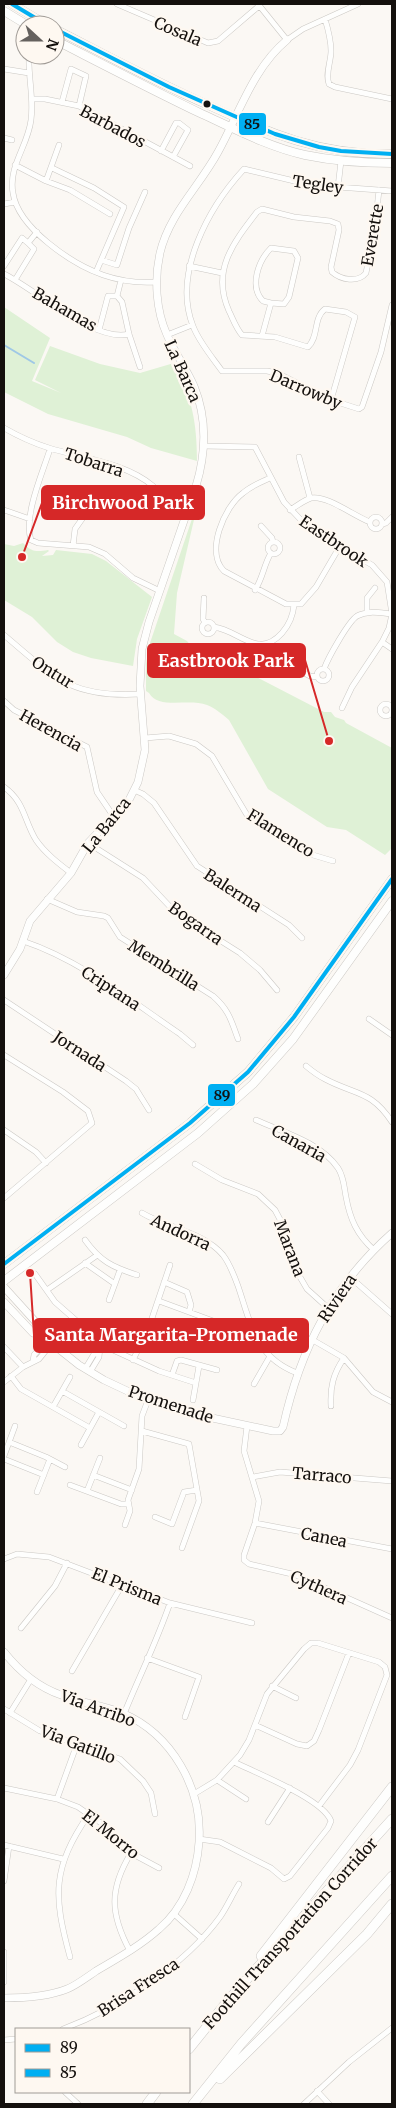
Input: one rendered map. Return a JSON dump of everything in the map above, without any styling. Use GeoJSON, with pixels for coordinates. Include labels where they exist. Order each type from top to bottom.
{"type":"FeatureCollection","features":[{"type":"Feature","properties":{"kind":"highway"},"geometry":{"type":"LineString","coordinates":[[229,1998],[392,1786]]}},
{"type":"Feature","properties":{"kind":"highway","name":"Foothill Transportation Corridor"},"geometry":{"type":"LineString","coordinates":[[190,2048],[229,1998],[392,1819]]}},
{"type":"Feature","properties":{"kind":"highway"},"geometry":{"type":"LineString","coordinates":[[194,2104],[241,2044],[392,1876]]}},
{"type":"Feature","properties":{"kind":"highway"},"geometry":{"type":"LineString","coordinates":[[194,2104],[260,2037],[367,1934],[392,1904]]}},
{"type":"Feature","properties":{"kind":"highway"},"geometry":{"type":"LineString","coordinates":[[147,2104],[155,2093]]}},
{"type":"Feature","properties":{"kind":"main road"},"geometry":{"type":"LineString","coordinates":[[12,4],[30,15]]}},
{"type":"Feature","properties":{"kind":"main road"},"geometry":{"type":"LineString","coordinates":[[4,11],[15,18]]}},
{"type":"Feature","properties":{"kind":"main road"},"geometry":{"type":"LineString","coordinates":[[65,34],[136,71],[277,136],[307,145],[345,152],[392,154]]}},
{"type":"Feature","properties":{"kind":"main road"},"geometry":{"type":"LineString","coordinates":[[65,45],[137,83],[231,128],[303,154],[341,161],[392,163]]}},
{"type":"Feature","properties":{"kind":"main road"},"geometry":{"type":"LineString","coordinates":[[4,1264],[184,1128],[236,1084],[280,1036],[391,883]]}},
{"type":"Feature","properties":{"kind":"main road"},"geometry":{"type":"LineString","coordinates":[[4,1281],[198,1133],[253,1084],[281,1054],[304,1025],[392,899]]}},
{"type":"Feature","properties":{"kind":"street","name":"Cosala"},"geometry":{"type":"LineString","coordinates":[[117,4],[208,43],[218,41],[258,5]]}},
{"type":"Feature","properties":{"kind":"street","name":"La Barca"},"geometry":{"type":"LineString","coordinates":[[4,975],[20,949],[30,921],[71,873],[88,843],[114,817],[134,790],[144,762],[145,738],[140,694],[142,649],[160,590],[201,472],[204,446],[204,431],[198,400],[193,386],[167,335],[158,300],[156,282],[160,253],[166,234],[174,218],[206,173],[260,71],[272,54],[303,29],[358,4]]}},
{"type":"Feature","properties":{"kind":"street"},"geometry":{"type":"LineString","coordinates":[[258,5],[288,40]]}},
{"type":"Feature","properties":{"kind":"street"},"geometry":{"type":"LineString","coordinates":[[325,19],[331,51],[327,78],[329,84],[335,87],[392,99]]}},
{"type":"Feature","properties":{"kind":"street"},"geometry":{"type":"LineString","coordinates":[[29,65],[32,99],[29,132],[12,174],[14,202],[28,224],[72,260],[96,272],[121,280],[156,282]]}},
{"type":"Feature","properties":{"kind":"street"},"geometry":{"type":"LineString","coordinates":[[4,69],[29,73]]}},
{"type":"Feature","properties":{"kind":"street"},"geometry":{"type":"LineString","coordinates":[[62,102],[71,69],[86,76],[78,106]]}},
{"type":"Feature","properties":{"kind":"street","name":"Barbados"},"geometry":{"type":"LineString","coordinates":[[32,99],[62,102],[78,106],[190,166]]}},
{"type":"Feature","properties":{"kind":"street"},"geometry":{"type":"LineString","coordinates":[[161,151],[176,123],[179,123],[188,130],[173,157]]}},
{"type":"Feature","properties":{"kind":"street"},"geometry":{"type":"LineString","coordinates":[[4,138],[12,140]]}},
{"type":"Feature","properties":{"kind":"street"},"geometry":{"type":"LineString","coordinates":[[46,181],[59,145]]}},
{"type":"Feature","properties":{"kind":"street"},"geometry":{"type":"LineString","coordinates":[[338,187],[341,161]]}},
{"type":"Feature","properties":{"kind":"street"},"geometry":{"type":"LineString","coordinates":[[15,165],[46,181],[70,190],[110,214]]}},
{"type":"Feature","properties":{"kind":"street"},"geometry":{"type":"LineString","coordinates":[[52,168],[90,186],[124,207],[96,272]]}},
{"type":"Feature","properties":{"kind":"street","name":"Tegley"},"geometry":{"type":"LineString","coordinates":[[189,266],[204,226],[237,176],[244,169],[311,185],[392,191]]}},
{"type":"Feature","properties":{"kind":"street"},"geometry":{"type":"LineString","coordinates":[[83,198],[90,186]]}},
{"type":"Feature","properties":{"kind":"street","name":"Everette"},"geometry":{"type":"LineString","coordinates":[[222,273],[226,260],[241,233],[257,212],[262,209],[294,217],[330,221],[338,224],[339,230],[331,267],[332,272],[336,276],[356,280],[362,278],[366,273],[375,227],[379,190]]}},
{"type":"Feature","properties":{"kind":"street"},"geometry":{"type":"LineString","coordinates":[[102,260],[117,265],[129,228],[145,192]]}},
{"type":"Feature","properties":{"kind":"street"},"geometry":{"type":"LineString","coordinates":[[4,204],[14,202]]}},
{"type":"Feature","properties":{"kind":"street"},"geometry":{"type":"LineString","coordinates":[[117,223],[129,228]]}},
{"type":"Feature","properties":{"kind":"street"},"geometry":{"type":"LineString","coordinates":[[28,243],[37,232]]}},
{"type":"Feature","properties":{"kind":"street"},"geometry":{"type":"LineString","coordinates":[[4,266],[22,238],[34,249],[15,280]]}},
{"type":"Feature","properties":{"kind":"street"},"geometry":{"type":"LineString","coordinates":[[276,247],[294,251],[298,258],[288,300],[284,304],[271,303],[261,300],[257,295],[256,284],[259,269],[271,248],[276,247]]}},
{"type":"Feature","properties":{"kind":"street"},"geometry":{"type":"LineString","coordinates":[[167,335],[192,325],[188,302],[189,266],[222,273],[223,298],[236,328],[242,334],[275,337],[308,347],[313,340],[322,310],[327,308],[351,313],[355,317],[331,400]]}},
{"type":"Feature","properties":{"kind":"street","name":"Bahamas"},"geometry":{"type":"LineString","coordinates":[[4,274],[80,322],[116,335],[129,334]]}},
{"type":"Feature","properties":{"kind":"street"},"geometry":{"type":"LineString","coordinates":[[117,296],[121,280]]}},
{"type":"Feature","properties":{"kind":"street"},"geometry":{"type":"LineString","coordinates":[[99,330],[108,296],[117,296]]}},
{"type":"Feature","properties":{"kind":"street"},"geometry":{"type":"LineString","coordinates":[[117,296],[122,302],[129,334],[140,367]]}},
{"type":"Feature","properties":{"kind":"street"},"geometry":{"type":"LineString","coordinates":[[262,336],[271,303]]}},
{"type":"Feature","properties":{"kind":"street","name":"Darrowby"},"geometry":{"type":"LineString","coordinates":[[192,325],[222,371],[266,370],[331,400],[359,409],[362,407],[380,352],[392,305]]}},
{"type":"Feature","properties":{"kind":"street","name":"Tobarra"},"geometry":{"type":"LineString","coordinates":[[4,428],[27,440],[100,461],[145,480],[153,486],[149,499],[140,515]]}},
{"type":"Feature","properties":{"kind":"street","name":"Eastbrook"},"geometry":{"type":"LineString","coordinates":[[204,446],[255,447],[270,478],[290,510],[315,532],[372,565],[390,581],[392,614],[382,642],[352,687],[342,708]]}},
{"type":"Feature","properties":{"kind":"street"},"geometry":{"type":"LineString","coordinates":[[50,448],[30,519],[29,533],[31,540],[38,543],[89,547],[105,554],[133,578],[160,590]]}},
{"type":"Feature","properties":{"kind":"street"},"geometry":{"type":"LineString","coordinates":[[300,457],[310,498]]}},
{"type":"Feature","properties":{"kind":"street"},"geometry":{"type":"LineString","coordinates":[[270,478],[243,492],[227,509],[217,539],[216,554],[218,565],[224,571],[255,590],[286,604],[301,604],[307,599],[340,546]]}},
{"type":"Feature","properties":{"kind":"street"},"geometry":{"type":"LineString","coordinates":[[290,510],[310,498],[326,500],[370,522],[373,517],[377,517],[380,518],[382,524],[392,517]]}},
{"type":"Feature","properties":{"kind":"street"},"geometry":{"type":"LineString","coordinates":[[4,510],[30,519]]}},
{"type":"Feature","properties":{"kind":"street"},"geometry":{"type":"LineString","coordinates":[[73,546],[75,529],[86,512]]}},
{"type":"Feature","properties":{"kind":"street"},"geometry":{"type":"LineString","coordinates":[[261,526],[272,538],[273,542],[280,545],[280,550],[276,554],[271,553]]}},
{"type":"Feature","properties":{"kind":"street"},"geometry":{"type":"LineString","coordinates":[[271,553],[269,546],[273,542]]}},
{"type":"Feature","properties":{"kind":"street"},"geometry":{"type":"LineString","coordinates":[[255,590],[264,574],[267,558],[271,553]]}},
{"type":"Feature","properties":{"kind":"street"},"geometry":{"type":"LineString","coordinates":[[367,612],[367,598],[375,588]]}},
{"type":"Feature","properties":{"kind":"street"},"geometry":{"type":"LineString","coordinates":[[204,598],[203,619],[205,624],[202,630],[206,634],[213,632],[214,627]]}},
{"type":"Feature","properties":{"kind":"street"},"geometry":{"type":"LineString","coordinates":[[205,624],[210,623],[214,627],[254,644],[264,645],[273,642],[281,635],[293,615],[294,605]]}},
{"type":"Feature","properties":{"kind":"street"},"geometry":{"type":"LineString","coordinates":[[317,677],[318,672],[324,669],[331,653],[355,617],[367,612],[392,614]]}},
{"type":"Feature","properties":{"kind":"street","name":"Ontur"},"geometry":{"type":"LineString","coordinates":[[4,635],[44,670],[62,681],[88,692],[114,695],[140,694]]}},
{"type":"Feature","properties":{"kind":"street"},"geometry":{"type":"LineString","coordinates":[[382,642],[392,649]]}},
{"type":"Feature","properties":{"kind":"street"},"geometry":{"type":"LineString","coordinates":[[287,664],[323,681],[327,678],[328,673],[324,669]]}},
{"type":"Feature","properties":{"kind":"street","name":"Herencia"},"geometry":{"type":"LineString","coordinates":[[4,701],[14,710],[87,747],[97,792],[114,817]]}},
{"type":"Feature","properties":{"kind":"street","name":"Flamenco"},"geometry":{"type":"LineString","coordinates":[[145,738],[170,736],[196,744],[212,756],[247,815],[313,855],[333,861]]}},
{"type":"Feature","properties":{"kind":"street"},"geometry":{"type":"LineString","coordinates":[[4,787],[21,804],[36,839],[44,849],[71,873]]}},
{"type":"Feature","properties":{"kind":"street","name":"Balerma"},"geometry":{"type":"LineString","coordinates":[[134,790],[143,794],[154,803],[197,866],[289,925],[302,938]]}},
{"type":"Feature","properties":{"kind":"street","name":"Bogarra"},"geometry":{"type":"LineString","coordinates":[[88,843],[143,878],[175,912],[240,953],[260,970],[277,990]]}},
{"type":"Feature","properties":{"kind":"street"},"geometry":{"type":"LineString","coordinates":[[384,892],[392,899]]}},
{"type":"Feature","properties":{"kind":"street","name":"Membrilla"},"geometry":{"type":"LineString","coordinates":[[48,899],[77,912],[108,918],[120,938],[213,996],[223,1005],[230,1015],[238,1039]]}},
{"type":"Feature","properties":{"kind":"street","name":"Criptana"},"geometry":{"type":"LineString","coordinates":[[23,941],[45,948],[69,960],[180,1034],[193,1045]]}},
{"type":"Feature","properties":{"kind":"street","name":"Jornada"},"geometry":{"type":"LineString","coordinates":[[4,1000],[126,1081],[136,1089],[149,1110]]}},
{"type":"Feature","properties":{"kind":"street"},"geometry":{"type":"LineString","coordinates":[[369,1019],[392,1035]]}},
{"type":"Feature","properties":{"kind":"street"},"geometry":{"type":"LineString","coordinates":[[4,1055],[63,1092],[88,1112],[92,1123],[4,1198]]}},
{"type":"Feature","properties":{"kind":"street"},"geometry":{"type":"LineString","coordinates":[[306,1066],[326,1080],[363,1094],[374,1101],[384,1109],[392,1122]]}},
{"type":"Feature","properties":{"kind":"street","name":"Canaria"},"geometry":{"type":"LineString","coordinates":[[256,1120],[326,1154],[338,1168],[343,1179],[349,1212],[359,1234],[374,1250]]}},
{"type":"Feature","properties":{"kind":"street"},"geometry":{"type":"LineString","coordinates":[[4,1130],[36,1152],[46,1163]]}},
{"type":"Feature","properties":{"kind":"street","name":"Marana"},"geometry":{"type":"LineString","coordinates":[[195,1164],[222,1180],[258,1194],[275,1210],[283,1225],[300,1277],[307,1288],[328,1308]]}},
{"type":"Feature","properties":{"kind":"street","name":"Andorra"},"geometry":{"type":"LineString","coordinates":[[142,1213],[158,1222],[211,1244],[225,1257],[233,1272],[258,1341],[270,1358],[297,1374]]}},
{"type":"Feature","properties":{"kind":"street","name":"Riviera"},"geometry":{"type":"LineString","coordinates":[[280,1431],[283,1427],[297,1374],[311,1339],[328,1308],[350,1277],[392,1232]]}},
{"type":"Feature","properties":{"kind":"street"},"geometry":{"type":"LineString","coordinates":[[85,1240],[96,1256],[120,1270],[137,1275]]}},
{"type":"Feature","properties":{"kind":"street"},"geometry":{"type":"LineString","coordinates":[[47,1290],[96,1256]]}},
{"type":"Feature","properties":{"kind":"street"},"geometry":{"type":"LineString","coordinates":[[85,1264],[115,1284]]}},
{"type":"Feature","properties":{"kind":"street"},"geometry":{"type":"LineString","coordinates":[[133,1360],[159,1301],[170,1265]]}},
{"type":"Feature","properties":{"kind":"street"},"geometry":{"type":"LineString","coordinates":[[109,1300],[120,1270]]}},
{"type":"Feature","properties":{"kind":"street"},"geometry":{"type":"LineString","coordinates":[[35,1274],[55,1302],[96,1338],[99,1350]]}},
{"type":"Feature","properties":{"kind":"street"},"geometry":{"type":"LineString","coordinates":[[350,1277],[392,1314]]}},
{"type":"Feature","properties":{"kind":"street"},"geometry":{"type":"LineString","coordinates":[[164,1282],[187,1292],[191,1305],[189,1312]]}},
{"type":"Feature","properties":{"kind":"street","name":"Promenade"},"geometry":{"type":"LineString","coordinates":[[4,1287],[43,1330],[48,1340]]}},
{"type":"Feature","properties":{"kind":"street"},"geometry":{"type":"LineString","coordinates":[[159,1301],[216,1322]]}},
{"type":"Feature","properties":{"kind":"street","name":"Promenade"},"geometry":{"type":"LineString","coordinates":[[4,1302],[33,1333],[48,1340],[87,1370],[148,1400],[189,1413],[280,1431]]}},
{"type":"Feature","properties":{"kind":"street"},"geometry":{"type":"LineString","coordinates":[[21,1322],[28,1315]]}},
{"type":"Feature","properties":{"kind":"street"},"geometry":{"type":"LineString","coordinates":[[311,1339],[344,1358],[373,1392],[392,1402]]}},
{"type":"Feature","properties":{"kind":"street"},"geometry":{"type":"LineString","coordinates":[[4,1382],[23,1367],[34,1362],[34,1355],[48,1340]]}},
{"type":"Feature","properties":{"kind":"street"},"geometry":{"type":"LineString","coordinates":[[4,1347],[23,1367]]}},
{"type":"Feature","properties":{"kind":"street"},"geometry":{"type":"LineString","coordinates":[[87,1370],[94,1354],[99,1350],[113,1350],[133,1360],[196,1383]]}},
{"type":"Feature","properties":{"kind":"street"},"geometry":{"type":"LineString","coordinates":[[254,1384],[270,1358]]}},
{"type":"Feature","properties":{"kind":"street"},"geometry":{"type":"LineString","coordinates":[[330,1406],[332,1380],[344,1358]]}},
{"type":"Feature","properties":{"kind":"street"},"geometry":{"type":"LineString","coordinates":[[172,1375],[177,1361],[181,1360],[217,1370]]}},
{"type":"Feature","properties":{"kind":"street"},"geometry":{"type":"LineString","coordinates":[[193,1400],[199,1366]]}},
{"type":"Feature","properties":{"kind":"street"},"geometry":{"type":"LineString","coordinates":[[12,1376],[21,1389],[90,1428]]}},
{"type":"Feature","properties":{"kind":"street"},"geometry":{"type":"LineString","coordinates":[[54,1407],[70,1377]]}},
{"type":"Feature","properties":{"kind":"street"},"geometry":{"type":"LineString","coordinates":[[62,1391],[124,1426]]}},
{"type":"Feature","properties":{"kind":"street"},"geometry":{"type":"LineString","coordinates":[[125,1525],[130,1511],[128,1504],[139,1468],[142,1416],[148,1400]]}},
{"type":"Feature","properties":{"kind":"street"},"geometry":{"type":"LineString","coordinates":[[80,1446],[100,1412]]}},
{"type":"Feature","properties":{"kind":"street"},"geometry":{"type":"LineString","coordinates":[[15,1426],[4,1458],[44,1475]]}},
{"type":"Feature","properties":{"kind":"street"},"geometry":{"type":"LineString","coordinates":[[247,1426],[244,1451],[259,1501],[256,1523]]}},
{"type":"Feature","properties":{"kind":"street"},"geometry":{"type":"LineString","coordinates":[[142,1431],[189,1444],[199,1501],[182,1548]]}},
{"type":"Feature","properties":{"kind":"street"},"geometry":{"type":"LineString","coordinates":[[9,1442],[65,1467]]}},
{"type":"Feature","properties":{"kind":"street"},"geometry":{"type":"LineString","coordinates":[[86,1491],[100,1458]]}},
{"type":"Feature","properties":{"kind":"street"},"geometry":{"type":"LineString","coordinates":[[37,1492],[50,1459]]}},
{"type":"Feature","properties":{"kind":"street","name":"Tarraco"},"geometry":{"type":"LineString","coordinates":[[252,1477],[280,1472],[392,1481]]}},
{"type":"Feature","properties":{"kind":"street"},"geometry":{"type":"LineString","coordinates":[[93,1474],[132,1490]]}},
{"type":"Feature","properties":{"kind":"street"},"geometry":{"type":"LineString","coordinates":[[70,1485],[121,1504],[128,1504]]}},
{"type":"Feature","properties":{"kind":"street"},"geometry":{"type":"LineString","coordinates":[[156,1517],[172,1524],[184,1492],[197,1490]]}},
{"type":"Feature","properties":{"kind":"street","name":"Canea"},"geometry":{"type":"LineString","coordinates":[[256,1523],[392,1549]]}},
{"type":"Feature","properties":{"kind":"street","name":"Cythera"},"geometry":{"type":"LineString","coordinates":[[256,1523],[244,1556],[244,1560],[249,1564],[296,1575],[392,1618]]}},
{"type":"Feature","properties":{"kind":"street","name":"El Prisma"},"geometry":{"type":"LineString","coordinates":[[4,1559],[17,1554],[50,1557],[170,1604],[252,1623]]}},
{"type":"Feature","properties":{"kind":"street"},"geometry":{"type":"LineString","coordinates":[[21,1628],[56,1586],[68,1563]]}},
{"type":"Feature","properties":{"kind":"street"},"geometry":{"type":"LineString","coordinates":[[72,1671],[122,1585]]}},
{"type":"Feature","properties":{"kind":"street"},"geometry":{"type":"LineString","coordinates":[[124,1714],[160,1632],[170,1604]]}},
{"type":"Feature","properties":{"kind":"street"},"geometry":{"type":"LineString","coordinates":[[194,1794],[217,1780],[234,1762],[249,1740],[262,1704],[272,1686],[310,1643],[318,1643],[379,1662],[386,1667],[387,1675],[358,1750],[350,1765],[319,1806]]}},
{"type":"Feature","properties":{"kind":"street","name":"Via Arribo"},"geometry":{"type":"LineString","coordinates":[[4,1652],[31,1679],[61,1695],[124,1714],[155,1734],[166,1746],[188,1778],[194,1794],[199,1825],[194,1873],[188,1889],[174,1914],[162,1927],[130,1951],[67,1989],[34,1998],[4,1998]]}},
{"type":"Feature","properties":{"kind":"street"},"geometry":{"type":"LineString","coordinates":[[255,1724],[297,1744],[307,1746],[314,1741],[349,1653]]}},
{"type":"Feature","properties":{"kind":"street"},"geometry":{"type":"LineString","coordinates":[[147,1658],[199,1677],[185,1717]]}},
{"type":"Feature","properties":{"kind":"street"},"geometry":{"type":"LineString","coordinates":[[10,1713],[31,1679]]}},
{"type":"Feature","properties":{"kind":"street"},"geometry":{"type":"LineString","coordinates":[[272,1686],[296,1698]]}},
{"type":"Feature","properties":{"kind":"street","name":"Via Gatillo"},"geometry":{"type":"LineString","coordinates":[[4,1709],[40,1731],[120,1759],[132,1769],[151,1793],[156,1814]]}},
{"type":"Feature","properties":{"kind":"street"},"geometry":{"type":"LineString","coordinates":[[57,1799],[77,1744]]}},
{"type":"Feature","properties":{"kind":"street"},"geometry":{"type":"LineString","coordinates":[[199,1839],[220,1842],[271,1868],[284,1879],[290,1876],[328,1828],[331,1820],[329,1814],[319,1806],[290,1788],[234,1762]]}},
{"type":"Feature","properties":{"kind":"street"},"geometry":{"type":"LineString","coordinates":[[217,1780],[246,1800]]}},
{"type":"Feature","properties":{"kind":"street","name":"El Morro"},"geometry":{"type":"LineString","coordinates":[[4,1788],[57,1799],[78,1808],[89,1814],[131,1853],[159,1868]]}},
{"type":"Feature","properties":{"kind":"street"},"geometry":{"type":"LineString","coordinates":[[268,1822],[290,1788]]}},
{"type":"Feature","properties":{"kind":"street"},"geometry":{"type":"LineString","coordinates":[[70,1957],[60,1920],[58,1890],[63,1860],[69,1846],[89,1814]]}},
{"type":"Feature","properties":{"kind":"street"},"geometry":{"type":"LineString","coordinates":[[4,1881],[6,1845],[63,1860]]}},
{"type":"Feature","properties":{"kind":"street"},"geometry":{"type":"LineString","coordinates":[[130,1951],[118,1925],[114,1907],[118,1877],[131,1853]]}},
{"type":"Feature","properties":{"kind":"street","name":"Brisa Fresca"},"geometry":{"type":"LineString","coordinates":[[66,2028],[80,2023],[132,1994],[170,1968],[202,1938],[220,1917],[239,1884]]}},
{"type":"Feature","properties":{"kind":"street"},"geometry":{"type":"LineString","coordinates":[[174,1914],[202,1938]]}},
{"type":"Feature","properties":{"kind":"street"},"geometry":{"type":"LineString","coordinates":[[4,1952],[4,1982]]}},
{"type":"Feature","properties":{"kind":"street"},"geometry":{"type":"LineString","coordinates":[[80,2023],[83,2028]]}},
{"type":"Feature","properties":{"kind":"street"},"geometry":{"type":"LineString","coordinates":[[304,2104],[392,2028]]}},
{"type":"Feature","properties":{"kind":"street"},"geometry":{"type":"LineString","coordinates":[[317,2091],[329,2104]]}},
{"type":"Feature","properties":{"kind":"street"},"geometry":{"type":"LineString","coordinates":[[66,2093],[78,2104]]}},
{"type":"Feature","properties":{"kind":"green space"},"geometry":{"type":"Polygon","coordinates":[[[4,307],[50,338],[32,381],[61,393],[35,380],[50,346],[100,364],[140,373],[174,363],[185,387],[192,411],[196,434],[197,461],[151,448],[127,437],[48,414],[4,392],[4,307]]]}},
{"type":"Feature","properties":{"kind":"green space"},"geometry":{"type":"Polygon","coordinates":[[[195,510],[177,593],[174,634],[187,641],[192,647],[202,647],[210,653],[324,712],[331,712],[335,717],[344,720],[346,723],[392,748],[392,848],[385,855],[346,830],[327,827],[268,789],[229,720],[216,709],[200,703],[159,701],[146,691],[146,664],[150,643],[195,510]]]}},
{"type":"Feature","properties":{"kind":"green space"},"geometry":{"type":"Polygon","coordinates":[[[23,543],[34,551],[49,551],[42,556],[53,555],[56,550],[92,554],[106,561],[152,597],[137,639],[133,666],[91,658],[73,652],[57,642],[32,617],[4,600],[4,544],[14,546],[23,543]]]}},
{"type":"Feature","properties":{"kind":"waterway"},"geometry":{"type":"LineString","coordinates":[[4,345],[34,363]]}},
{"type":"Feature","properties":{"kind":"transit line","name":"85"},"geometry":{"type":"LineString","coordinates":[[12,4],[30,15]]}},
{"type":"Feature","properties":{"kind":"transit line","name":"85"},"geometry":{"type":"LineString","coordinates":[[65,34],[169,87],[275,134],[319,147],[341,151],[392,154]]}},
{"type":"Feature","properties":{"kind":"transit line","name":"89"},"geometry":{"type":"LineString","coordinates":[[4,1264],[190,1123],[248,1072],[294,1017],[392,879]]}},
{"type":"Feature","properties":{"kind":"place","name":"Birchwood Park"},"geometry":{"type":"Point","coordinates":[22,557]}},
{"type":"Feature","properties":{"kind":"place","name":"Eastbrook Park"},"geometry":{"type":"Point","coordinates":[329,741]}},
{"type":"Feature","properties":{"kind":"place","name":"Santa Margarita-Promenade"},"geometry":{"type":"Point","coordinates":[30,1273]}}]}
